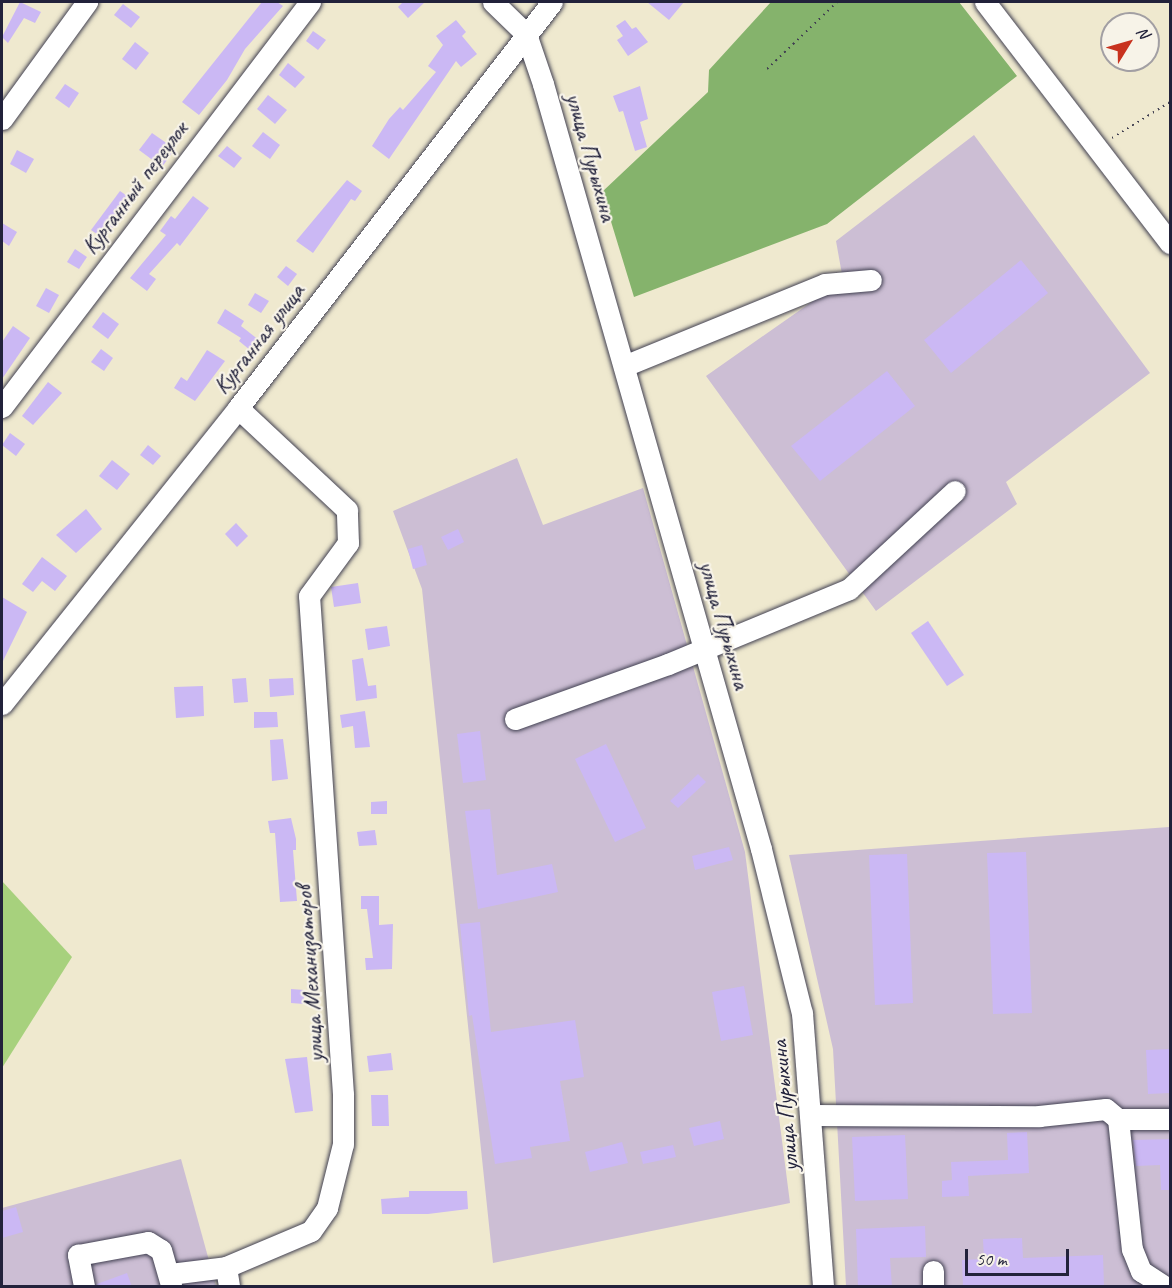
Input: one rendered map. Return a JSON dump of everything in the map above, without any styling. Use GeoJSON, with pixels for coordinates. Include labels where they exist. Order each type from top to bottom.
{"type":"FeatureCollection","features":[{"type":"Feature","properties":{"kind":"street"},"geometry":{"type":"LineString","coordinates":[[2,119],[87,2]]}},
{"type":"Feature","properties":{"kind":"street","name":"Курганный переулок"},"geometry":{"type":"LineString","coordinates":[[2,407],[310,2]]}},
{"type":"Feature","properties":{"kind":"street","name":"улица Пурыхина"},"geometry":{"type":"LineString","coordinates":[[493,2],[526,34],[624,366],[704,649],[802,1013],[812,1115],[824,1287]]}},
{"type":"Feature","properties":{"kind":"street","name":"Курганная улица"},"geometry":{"type":"LineString","coordinates":[[2,705],[238,408],[552,2]]}},
{"type":"Feature","properties":{"kind":"street"},"geometry":{"type":"LineString","coordinates":[[985,2],[1170,243]]}},
{"type":"Feature","properties":{"kind":"street"},"geometry":{"type":"LineString","coordinates":[[624,366],[825,284],[871,280]]}},
{"type":"Feature","properties":{"kind":"street","name":"улица Механизаторов"},"geometry":{"type":"LineString","coordinates":[[171,1280],[228,1277],[311,1231],[327,1208],[343,1144],[344,1094],[309,596],[348,543],[347,510],[238,408]]}},
{"type":"Feature","properties":{"kind":"street"},"geometry":{"type":"LineString","coordinates":[[515,719],[704,649],[849,590],[956,491]]}},
{"type":"Feature","properties":{"kind":"street"},"geometry":{"type":"LineString","coordinates":[[812,1115],[1039,1116],[1106,1109],[1118,1119],[1170,1119]]}},
{"type":"Feature","properties":{"kind":"street"},"geometry":{"type":"LineString","coordinates":[[1118,1119],[1132,1249],[1141,1271],[1164,1287]]}},
{"type":"Feature","properties":{"kind":"street"},"geometry":{"type":"LineString","coordinates":[[84,1287],[78,1255],[148,1242],[161,1250],[171,1280]]}},
{"type":"Feature","properties":{"kind":"path"},"geometry":{"type":"LineString","coordinates":[[767,69],[837,2]]}},
{"type":"Feature","properties":{"kind":"path"},"geometry":{"type":"LineString","coordinates":[[1092,142],[1170,102]]}},
{"type":"Feature","properties":{"kind":"shaded area"},"geometry":{"type":"Polygon","coordinates":[[[974,135],[1150,373],[1006,482],[1017,504],[876,611],[706,376],[843,280],[836,241],[974,135]]]}},
{"type":"Feature","properties":{"kind":"shaded area"},"geometry":{"type":"Polygon","coordinates":[[[517,458],[543,525],[643,488],[745,852],[790,1203],[493,1263],[422,589],[393,511],[517,458]]]}},
{"type":"Feature","properties":{"kind":"shaded area"},"geometry":{"type":"Polygon","coordinates":[[[1169,827],[1170,1286],[846,1286],[833,1049],[789,855],[1169,827]]]}},
{"type":"Feature","properties":{"kind":"shaded area"},"geometry":{"type":"Polygon","coordinates":[[[181,1159],[216,1286],[2,1286],[2,1208],[181,1159]]]}},
{"type":"Feature","properties":{"kind":"green space"},"geometry":{"type":"Polygon","coordinates":[[[771,2],[959,2],[1017,76],[827,224],[634,297],[602,192],[708,92],[709,70],[771,2]]]}},
{"type":"Feature","properties":{"kind":"green space"},"geometry":{"type":"Polygon","coordinates":[[[2,881],[72,957],[2,1068],[2,881]]]}},
{"type":"Feature","properties":{"kind":"building"},"geometry":{"type":"Polygon","coordinates":[[[20,2],[41,12],[35,23],[24,18],[8,43],[2,37],[20,2]]]}},
{"type":"Feature","properties":{"kind":"building"},"geometry":{"type":"Polygon","coordinates":[[[262,2],[277,2],[283,6],[245,49],[227,80],[199,115],[182,102],[262,2]]]}},
{"type":"Feature","properties":{"kind":"building"},"geometry":{"type":"Polygon","coordinates":[[[403,2],[425,2],[408,18],[398,7],[403,2]]]}},
{"type":"Feature","properties":{"kind":"building"},"geometry":{"type":"Polygon","coordinates":[[[647,2],[684,2],[669,20],[647,2]]]}},
{"type":"Feature","properties":{"kind":"building"},"geometry":{"type":"Polygon","coordinates":[[[123,4],[140,17],[131,28],[114,15],[123,4]]]}},
{"type":"Feature","properties":{"kind":"building"},"geometry":{"type":"Polygon","coordinates":[[[456,20],[466,32],[462,36],[477,54],[461,67],[456,61],[389,159],[372,146],[389,119],[400,107],[403,110],[436,72],[428,66],[443,45],[436,36],[456,20]]]}},
{"type":"Feature","properties":{"kind":"building"},"geometry":{"type":"Polygon","coordinates":[[[625,20],[632,29],[636,27],[648,42],[628,56],[617,40],[623,36],[616,26],[625,20]]]}},
{"type":"Feature","properties":{"kind":"building"},"geometry":{"type":"Polygon","coordinates":[[[313,31],[326,40],[318,50],[306,41],[313,31]]]}},
{"type":"Feature","properties":{"kind":"building"},"geometry":{"type":"Polygon","coordinates":[[[135,42],[149,53],[136,70],[122,59],[135,42]]]}},
{"type":"Feature","properties":{"kind":"building"},"geometry":{"type":"Polygon","coordinates":[[[288,63],[305,77],[295,88],[279,75],[288,63]]]}},
{"type":"Feature","properties":{"kind":"building"},"geometry":{"type":"Polygon","coordinates":[[[65,84],[79,93],[69,108],[55,98],[65,84]]]}},
{"type":"Feature","properties":{"kind":"building"},"geometry":{"type":"Polygon","coordinates":[[[640,86],[648,119],[640,122],[647,147],[635,151],[623,111],[619,112],[613,96],[640,86]]]}},
{"type":"Feature","properties":{"kind":"building"},"geometry":{"type":"Polygon","coordinates":[[[268,95],[287,110],[275,124],[257,109],[268,95]]]}},
{"type":"Feature","properties":{"kind":"building"},"geometry":{"type":"Polygon","coordinates":[[[263,132],[280,145],[270,159],[252,146],[263,132]]]}},
{"type":"Feature","properties":{"kind":"building"},"geometry":{"type":"Polygon","coordinates":[[[152,133],[175,149],[162,167],[139,150],[152,133]]]}},
{"type":"Feature","properties":{"kind":"building"},"geometry":{"type":"Polygon","coordinates":[[[227,146],[242,158],[234,168],[218,156],[227,146]]]}},
{"type":"Feature","properties":{"kind":"building"},"geometry":{"type":"Polygon","coordinates":[[[17,150],[34,159],[26,173],[10,164],[17,150]]]}},
{"type":"Feature","properties":{"kind":"building"},"geometry":{"type":"Polygon","coordinates":[[[347,180],[362,191],[355,201],[351,199],[313,253],[296,241],[347,180]]]}},
{"type":"Feature","properties":{"kind":"building"},"geometry":{"type":"Polygon","coordinates":[[[120,191],[133,200],[104,239],[91,230],[120,191]]]}},
{"type":"Feature","properties":{"kind":"building"},"geometry":{"type":"Polygon","coordinates":[[[193,196],[209,208],[180,246],[177,243],[149,274],[156,279],[147,291],[130,278],[166,235],[160,231],[171,216],[175,219],[193,196]]]}},
{"type":"Feature","properties":{"kind":"building"},"geometry":{"type":"Polygon","coordinates":[[[2,223],[17,232],[9,246],[2,241],[2,223]]]}},
{"type":"Feature","properties":{"kind":"building"},"geometry":{"type":"Polygon","coordinates":[[[75,249],[87,257],[79,269],[67,262],[75,249]]]}},
{"type":"Feature","properties":{"kind":"building"},"geometry":{"type":"Polygon","coordinates":[[[1021,260],[1048,293],[951,373],[924,340],[1021,260]]]}},
{"type":"Feature","properties":{"kind":"building"},"geometry":{"type":"Polygon","coordinates":[[[286,266],[297,274],[288,286],[277,277],[286,266]]]}},
{"type":"Feature","properties":{"kind":"building"},"geometry":{"type":"Polygon","coordinates":[[[46,288],[59,295],[49,313],[36,306],[46,288]]]}},
{"type":"Feature","properties":{"kind":"building"},"geometry":{"type":"Polygon","coordinates":[[[255,293],[269,301],[261,313],[248,305],[255,293]]]}},
{"type":"Feature","properties":{"kind":"building"},"geometry":{"type":"Polygon","coordinates":[[[225,309],[244,321],[241,326],[259,340],[255,347],[250,350],[239,341],[241,338],[217,323],[225,309]]]}},
{"type":"Feature","properties":{"kind":"building"},"geometry":{"type":"Polygon","coordinates":[[[103,312],[119,324],[108,339],[92,327],[103,312]]]}},
{"type":"Feature","properties":{"kind":"building"},"geometry":{"type":"Polygon","coordinates":[[[13,326],[30,338],[2,379],[2,342],[13,326]]]}},
{"type":"Feature","properties":{"kind":"building"},"geometry":{"type":"Polygon","coordinates":[[[101,349],[113,358],[104,371],[91,362],[101,349]]]}},
{"type":"Feature","properties":{"kind":"building"},"geometry":{"type":"Polygon","coordinates":[[[207,350],[225,361],[195,401],[174,388],[181,377],[187,381],[207,350]]]}},
{"type":"Feature","properties":{"kind":"building"},"geometry":{"type":"Polygon","coordinates":[[[887,371],[915,406],[820,481],[791,446],[887,371]]]}},
{"type":"Feature","properties":{"kind":"building"},"geometry":{"type":"Polygon","coordinates":[[[48,382],[62,393],[33,425],[22,416],[48,382]]]}},
{"type":"Feature","properties":{"kind":"building"},"geometry":{"type":"Polygon","coordinates":[[[10,433],[25,444],[16,456],[2,445],[10,433]]]}},
{"type":"Feature","properties":{"kind":"building"},"geometry":{"type":"Polygon","coordinates":[[[148,445],[161,456],[153,465],[140,455],[148,445]]]}},
{"type":"Feature","properties":{"kind":"building"},"geometry":{"type":"Polygon","coordinates":[[[112,460],[130,474],[117,490],[99,476],[112,460]]]}},
{"type":"Feature","properties":{"kind":"building"},"geometry":{"type":"Polygon","coordinates":[[[86,509],[102,529],[76,553],[56,535],[86,509]]]}},
{"type":"Feature","properties":{"kind":"building"},"geometry":{"type":"Polygon","coordinates":[[[236,523],[248,536],[237,547],[225,534],[236,523]]]}},
{"type":"Feature","properties":{"kind":"building"},"geometry":{"type":"Polygon","coordinates":[[[458,529],[464,542],[448,550],[441,537],[458,529]]]}},
{"type":"Feature","properties":{"kind":"building"},"geometry":{"type":"Polygon","coordinates":[[[422,545],[427,565],[413,569],[408,549],[422,545]]]}},
{"type":"Feature","properties":{"kind":"building"},"geometry":{"type":"Polygon","coordinates":[[[42,557],[67,576],[55,591],[42,581],[33,592],[22,584],[42,557]]]}},
{"type":"Feature","properties":{"kind":"building"},"geometry":{"type":"Polygon","coordinates":[[[358,583],[361,603],[334,607],[331,587],[358,583]]]}},
{"type":"Feature","properties":{"kind":"building"},"geometry":{"type":"Polygon","coordinates":[[[2,597],[27,612],[2,663],[2,597]]]}},
{"type":"Feature","properties":{"kind":"building"},"geometry":{"type":"Polygon","coordinates":[[[928,621],[964,675],[947,686],[911,633],[928,621]]]}},
{"type":"Feature","properties":{"kind":"building"},"geometry":{"type":"Polygon","coordinates":[[[387,626],[390,646],[368,650],[365,629],[387,626]]]}},
{"type":"Feature","properties":{"kind":"building"},"geometry":{"type":"Polygon","coordinates":[[[363,658],[368,686],[376,685],[377,698],[356,701],[352,660],[363,658]]]}},
{"type":"Feature","properties":{"kind":"building"},"geometry":{"type":"Polygon","coordinates":[[[246,678],[248,702],[234,703],[232,679],[246,678]]]}},
{"type":"Feature","properties":{"kind":"building"},"geometry":{"type":"Polygon","coordinates":[[[293,678],[294,695],[270,697],[269,679],[293,678]]]}},
{"type":"Feature","properties":{"kind":"building"},"geometry":{"type":"Polygon","coordinates":[[[203,686],[204,716],[176,718],[174,687],[203,686]]]}},
{"type":"Feature","properties":{"kind":"building"},"geometry":{"type":"Polygon","coordinates":[[[365,711],[370,747],[355,748],[353,726],[342,728],[340,715],[365,711]]]}},
{"type":"Feature","properties":{"kind":"building"},"geometry":{"type":"Polygon","coordinates":[[[254,712],[277,712],[278,727],[254,728],[254,712]]]}},
{"type":"Feature","properties":{"kind":"building"},"geometry":{"type":"Polygon","coordinates":[[[480,731],[486,780],[463,783],[457,734],[480,731]]]}},
{"type":"Feature","properties":{"kind":"building"},"geometry":{"type":"Polygon","coordinates":[[[283,739],[288,779],[272,781],[270,740],[283,739]]]}},
{"type":"Feature","properties":{"kind":"building"},"geometry":{"type":"Polygon","coordinates":[[[606,744],[646,828],[615,842],[575,759],[606,744]]]}},
{"type":"Feature","properties":{"kind":"building"},"geometry":{"type":"Polygon","coordinates":[[[698,774],[706,782],[678,808],[670,801],[698,774]]]}},
{"type":"Feature","properties":{"kind":"building"},"geometry":{"type":"Polygon","coordinates":[[[387,801],[387,814],[371,814],[371,802],[387,801]]]}},
{"type":"Feature","properties":{"kind":"building"},"geometry":{"type":"Polygon","coordinates":[[[490,809],[497,875],[552,864],[558,892],[478,909],[465,811],[490,809]]]}},
{"type":"Feature","properties":{"kind":"building"},"geometry":{"type":"Polygon","coordinates":[[[291,818],[296,839],[296,850],[293,850],[297,901],[280,902],[275,833],[270,833],[268,821],[291,818]]]}},
{"type":"Feature","properties":{"kind":"building"},"geometry":{"type":"Polygon","coordinates":[[[375,830],[377,845],[359,846],[357,832],[375,830]]]}},
{"type":"Feature","properties":{"kind":"building"},"geometry":{"type":"Polygon","coordinates":[[[729,847],[733,860],[695,870],[692,856],[729,847]]]}},
{"type":"Feature","properties":{"kind":"building"},"geometry":{"type":"Polygon","coordinates":[[[1026,852],[1032,1013],[993,1014],[987,853],[1026,852]]]}},
{"type":"Feature","properties":{"kind":"building"},"geometry":{"type":"Polygon","coordinates":[[[907,854],[913,1003],[875,1005],[869,855],[907,854]]]}},
{"type":"Feature","properties":{"kind":"building"},"geometry":{"type":"Polygon","coordinates":[[[361,896],[379,896],[379,925],[393,924],[392,969],[366,970],[365,958],[373,958],[367,909],[361,909],[361,896]]]}},
{"type":"Feature","properties":{"kind":"building"},"geometry":{"type":"Polygon","coordinates":[[[480,922],[491,1032],[575,1020],[584,1077],[560,1081],[570,1141],[530,1147],[532,1158],[495,1164],[472,1015],[469,1016],[460,924],[480,922]]]}},
{"type":"Feature","properties":{"kind":"building"},"geometry":{"type":"Polygon","coordinates":[[[744,986],[753,1035],[721,1041],[712,992],[744,986]]]}},
{"type":"Feature","properties":{"kind":"building"},"geometry":{"type":"Polygon","coordinates":[[[291,989],[304,990],[304,1004],[291,1003],[291,989]]]}},
{"type":"Feature","properties":{"kind":"building"},"geometry":{"type":"Polygon","coordinates":[[[1170,1049],[1170,1093],[1148,1094],[1146,1050],[1170,1049]]]}},
{"type":"Feature","properties":{"kind":"building"},"geometry":{"type":"Polygon","coordinates":[[[391,1053],[393,1070],[369,1072],[367,1056],[391,1053]]]}},
{"type":"Feature","properties":{"kind":"building"},"geometry":{"type":"Polygon","coordinates":[[[307,1057],[313,1111],[295,1113],[285,1059],[307,1057]]]}},
{"type":"Feature","properties":{"kind":"building"},"geometry":{"type":"Polygon","coordinates":[[[371,1095],[388,1095],[389,1126],[372,1126],[371,1095]]]}},
{"type":"Feature","properties":{"kind":"building"},"geometry":{"type":"Polygon","coordinates":[[[720,1121],[724,1139],[694,1146],[689,1128],[720,1121]]]}},
{"type":"Feature","properties":{"kind":"building"},"geometry":{"type":"Polygon","coordinates":[[[1027,1132],[1029,1173],[968,1176],[969,1196],[942,1197],[942,1181],[952,1180],[951,1162],[1008,1160],[1007,1133],[1027,1132]]]}},
{"type":"Feature","properties":{"kind":"building"},"geometry":{"type":"Polygon","coordinates":[[[905,1135],[908,1199],[855,1201],[852,1137],[905,1135]]]}},
{"type":"Feature","properties":{"kind":"building"},"geometry":{"type":"Polygon","coordinates":[[[1170,1139],[1170,1190],[1161,1190],[1160,1165],[1136,1166],[1133,1140],[1170,1139]]]}},
{"type":"Feature","properties":{"kind":"building"},"geometry":{"type":"Polygon","coordinates":[[[622,1142],[628,1163],[590,1172],[585,1152],[622,1142]]]}},
{"type":"Feature","properties":{"kind":"building"},"geometry":{"type":"Polygon","coordinates":[[[673,1145],[676,1157],[643,1164],[640,1152],[673,1145]]]}},
{"type":"Feature","properties":{"kind":"building"},"geometry":{"type":"Polygon","coordinates":[[[409,1191],[467,1191],[468,1209],[428,1214],[382,1214],[381,1199],[409,1197],[409,1191]]]}},
{"type":"Feature","properties":{"kind":"building"},"geometry":{"type":"Polygon","coordinates":[[[16,1207],[23,1232],[2,1238],[2,1211],[16,1207]]]}},
{"type":"Feature","properties":{"kind":"building"},"geometry":{"type":"Polygon","coordinates":[[[925,1226],[926,1257],[890,1258],[892,1287],[858,1287],[856,1229],[925,1226]]]}},
{"type":"Feature","properties":{"kind":"building"},"geometry":{"type":"Polygon","coordinates":[[[1022,1238],[1023,1258],[1103,1255],[1104,1287],[963,1287],[962,1260],[984,1259],[983,1239],[1022,1238]]]}},
{"type":"Feature","properties":{"kind":"building"},"geometry":{"type":"Polygon","coordinates":[[[127,1273],[132,1287],[96,1287],[97,1284],[127,1273]]]}}]}
